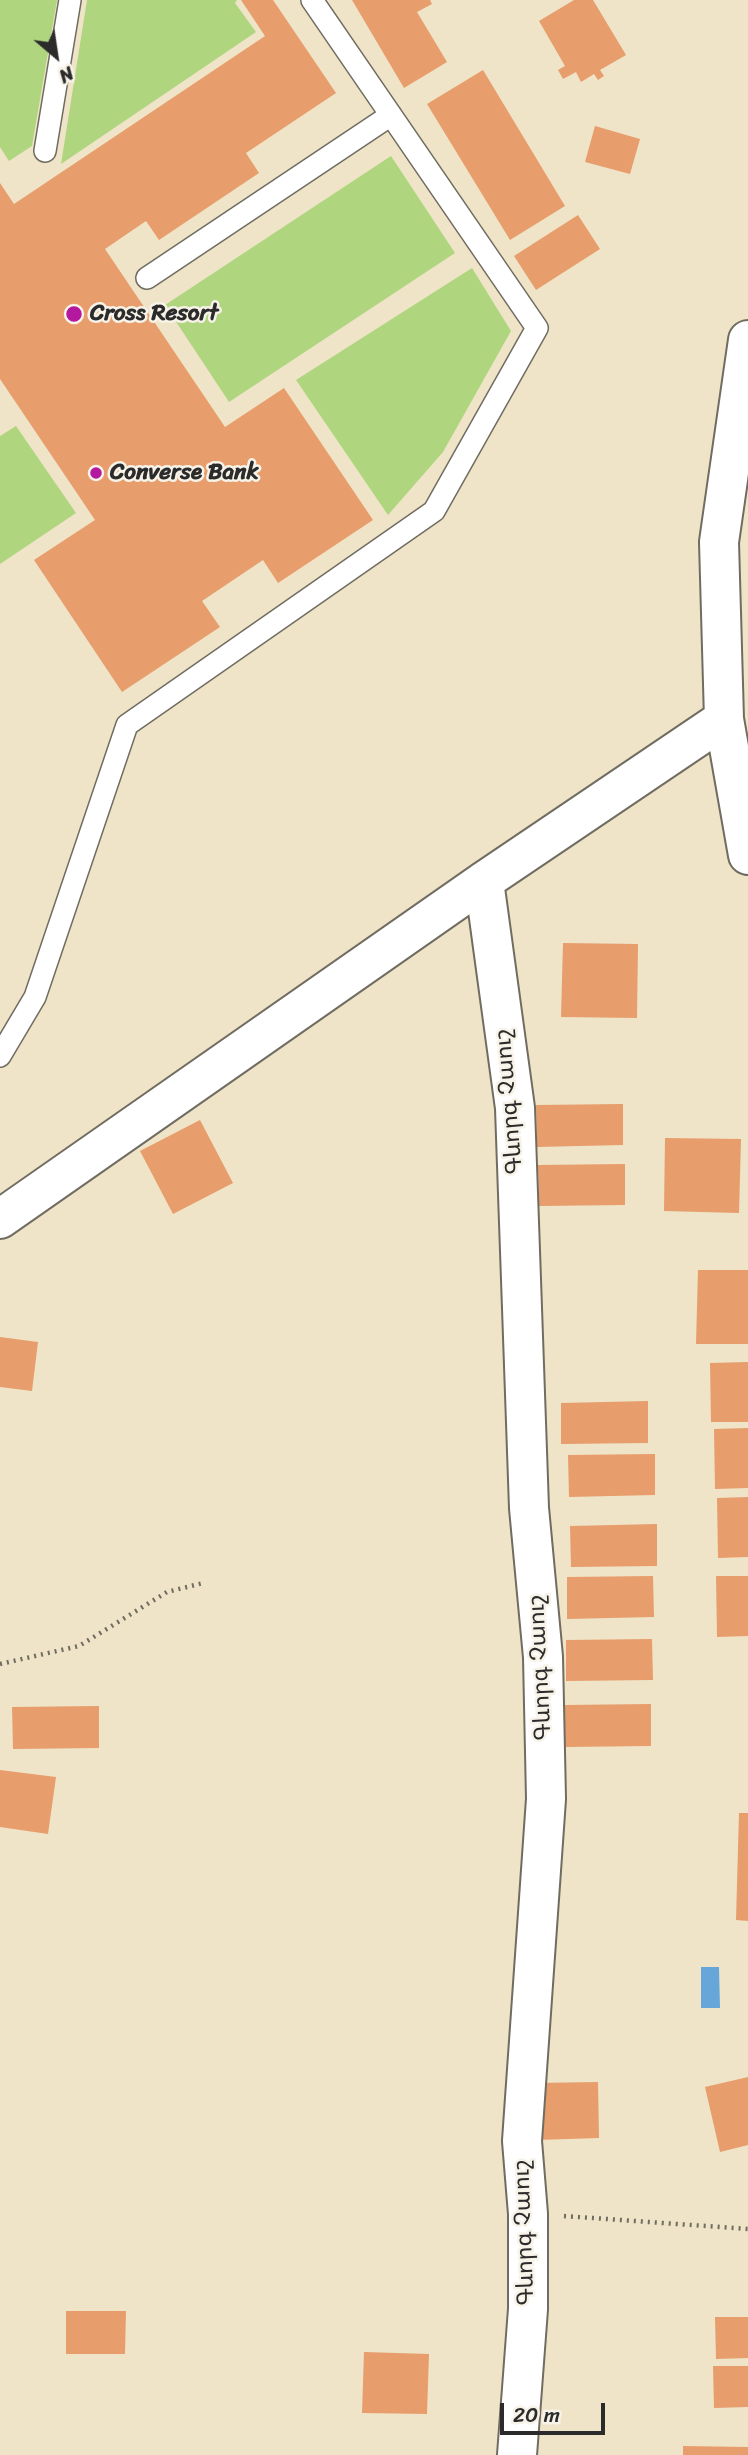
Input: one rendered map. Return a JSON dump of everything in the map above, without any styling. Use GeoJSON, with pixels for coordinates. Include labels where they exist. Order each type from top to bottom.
{"type":"FeatureCollection","features":[{"type":"Feature","properties":{"kind":"street"},"geometry":{"type":"LineString","coordinates":[[748,340],[719,542],[724,719],[748,855]]}},
{"type":"Feature","properties":{"kind":"street"},"geometry":{"type":"LineString","coordinates":[[0,1219],[484,881],[724,719]]}},
{"type":"Feature","properties":{"kind":"street","name":"Գևորգ Չաուշ"},"geometry":{"type":"LineString","coordinates":[[484,881],[515,1108],[529,1507],[543,1657],[546,1799],[522,2141],[528,2214],[528,2309],[517,2455]]}},
{"type":"Feature","properties":{"kind":"lane"},"geometry":{"type":"LineString","coordinates":[[45,151],[70,0]]}},
{"type":"Feature","properties":{"kind":"lane"},"geometry":{"type":"LineString","coordinates":[[0,1056],[35,997],[127,725],[434,511],[537,328],[312,0]]}},
{"type":"Feature","properties":{"kind":"lane"},"geometry":{"type":"LineString","coordinates":[[147,278],[391,115]]}},
{"type":"Feature","properties":{"kind":"path"},"geometry":{"type":"LineString","coordinates":[[0,1664],[79,1646],[167,1592],[203,1583]]}},
{"type":"Feature","properties":{"kind":"path"},"geometry":{"type":"LineString","coordinates":[[528,2214],[748,2229]]}},
{"type":"Feature","properties":{"kind":"green space"},"geometry":{"type":"Polygon","coordinates":[[[0,0],[57,0],[32,146],[9,161],[0,147],[0,0]]]}},
{"type":"Feature","properties":{"kind":"green space"},"geometry":{"type":"Polygon","coordinates":[[[87,0],[237,0],[235,3],[256,32],[61,164],[87,0]]]}},
{"type":"Feature","properties":{"kind":"green space"},"geometry":{"type":"Polygon","coordinates":[[[391,156],[455,253],[229,402],[165,305],[391,156]]]}},
{"type":"Feature","properties":{"kind":"green space"},"geometry":{"type":"Polygon","coordinates":[[[472,268],[511,331],[443,452],[388,515],[296,380],[472,268]]]}},
{"type":"Feature","properties":{"kind":"green space"},"geometry":{"type":"Polygon","coordinates":[[[16,426],[76,513],[0,564],[0,436],[16,426]]]}},
{"type":"Feature","properties":{"kind":"water"},"geometry":{"type":"Polygon","coordinates":[[[701,1967],[719,1967],[720,2008],[701,2008],[701,1967]]]}},
{"type":"Feature","properties":{"kind":"building","name":"Cross Resort"},"geometry":{"type":"Polygon","coordinates":[[[241,0],[273,0],[336,93],[246,153],[259,173],[159,240],[146,221],[105,249],[225,427],[284,388],[373,520],[278,583],[263,560],[202,601],[220,627],[122,692],[34,560],[95,520],[0,379],[0,183],[14,204],[265,36],[241,0]]]}},
{"type":"Feature","properties":{"kind":"building"},"geometry":{"type":"Polygon","coordinates":[[[352,0],[430,0],[432,4],[417,12],[447,62],[404,88],[352,0]]]}},
{"type":"Feature","properties":{"kind":"building"},"geometry":{"type":"Polygon","coordinates":[[[574,0],[593,0],[626,55],[600,70],[604,76],[598,80],[594,74],[581,82],[576,72],[563,79],[558,70],[565,66],[539,21],[574,0]]]}},
{"type":"Feature","properties":{"kind":"building"},"geometry":{"type":"Polygon","coordinates":[[[483,70],[565,206],[510,240],[427,104],[483,70]]]}},
{"type":"Feature","properties":{"kind":"building"},"geometry":{"type":"Polygon","coordinates":[[[595,126],[640,139],[630,174],[585,162],[595,126]]]}},
{"type":"Feature","properties":{"kind":"building"},"geometry":{"type":"Polygon","coordinates":[[[578,215],[600,249],[536,290],[514,256],[578,215]]]}},
{"type":"Feature","properties":{"kind":"building"},"geometry":{"type":"Polygon","coordinates":[[[563,943],[638,944],[637,1018],[561,1017],[563,943]]]}},
{"type":"Feature","properties":{"kind":"building"},"geometry":{"type":"Polygon","coordinates":[[[623,1104],[623,1145],[537,1147],[536,1105],[623,1104]]]}},
{"type":"Feature","properties":{"kind":"building"},"geometry":{"type":"Polygon","coordinates":[[[200,1120],[233,1183],[173,1214],[140,1151],[200,1120]]]}},
{"type":"Feature","properties":{"kind":"building"},"geometry":{"type":"Polygon","coordinates":[[[665,1138],[741,1139],[739,1213],[664,1211],[665,1138]]]}},
{"type":"Feature","properties":{"kind":"building"},"geometry":{"type":"Polygon","coordinates":[[[625,1164],[625,1205],[539,1206],[538,1165],[625,1164]]]}},
{"type":"Feature","properties":{"kind":"building"},"geometry":{"type":"Polygon","coordinates":[[[698,1270],[748,1270],[748,1344],[696,1344],[698,1270]]]}},
{"type":"Feature","properties":{"kind":"building"},"geometry":{"type":"Polygon","coordinates":[[[0,1337],[38,1342],[32,1391],[0,1387],[0,1337]]]}},
{"type":"Feature","properties":{"kind":"building"},"geometry":{"type":"Polygon","coordinates":[[[748,1362],[748,1422],[711,1422],[710,1363],[748,1362]]]}},
{"type":"Feature","properties":{"kind":"building"},"geometry":{"type":"Polygon","coordinates":[[[648,1401],[648,1443],[561,1444],[561,1403],[648,1401]]]}},
{"type":"Feature","properties":{"kind":"building"},"geometry":{"type":"Polygon","coordinates":[[[748,1428],[748,1488],[715,1489],[714,1429],[748,1428]]]}},
{"type":"Feature","properties":{"kind":"building"},"geometry":{"type":"Polygon","coordinates":[[[655,1454],[655,1495],[569,1497],[568,1455],[655,1454]]]}},
{"type":"Feature","properties":{"kind":"building"},"geometry":{"type":"Polygon","coordinates":[[[748,1497],[748,1557],[718,1558],[717,1498],[748,1497]]]}},
{"type":"Feature","properties":{"kind":"building"},"geometry":{"type":"Polygon","coordinates":[[[657,1524],[657,1566],[571,1567],[570,1526],[657,1524]]]}},
{"type":"Feature","properties":{"kind":"building"},"geometry":{"type":"Polygon","coordinates":[[[653,1576],[654,1617],[567,1619],[567,1577],[653,1576]]]}},
{"type":"Feature","properties":{"kind":"building"},"geometry":{"type":"Polygon","coordinates":[[[716,1576],[748,1576],[748,1636],[717,1637],[716,1576]]]}},
{"type":"Feature","properties":{"kind":"building"},"geometry":{"type":"Polygon","coordinates":[[[652,1639],[653,1680],[566,1681],[566,1640],[652,1639]]]}},
{"type":"Feature","properties":{"kind":"building"},"geometry":{"type":"Polygon","coordinates":[[[651,1704],[651,1746],[565,1747],[564,1705],[651,1704]]]}},
{"type":"Feature","properties":{"kind":"building"},"geometry":{"type":"Polygon","coordinates":[[[99,1706],[99,1748],[13,1749],[12,1707],[99,1706]]]}},
{"type":"Feature","properties":{"kind":"building"},"geometry":{"type":"Polygon","coordinates":[[[0,1770],[56,1777],[48,1834],[0,1827],[0,1770]]]}},
{"type":"Feature","properties":{"kind":"building"},"geometry":{"type":"Polygon","coordinates":[[[739,1813],[748,1813],[748,1921],[736,1920],[739,1813]]]}},
{"type":"Feature","properties":{"kind":"building"},"geometry":{"type":"Polygon","coordinates":[[[748,2077],[748,2145],[720,2152],[705,2087],[748,2077]]]}},
{"type":"Feature","properties":{"kind":"building"},"geometry":{"type":"Polygon","coordinates":[[[598,2082],[599,2138],[536,2140],[535,2083],[598,2082]]]}},
{"type":"Feature","properties":{"kind":"building"},"geometry":{"type":"Polygon","coordinates":[[[66,2311],[126,2311],[125,2354],[66,2354],[66,2311]]]}},
{"type":"Feature","properties":{"kind":"building"},"geometry":{"type":"Polygon","coordinates":[[[715,2317],[748,2317],[748,2358],[716,2359],[715,2317]]]}},
{"type":"Feature","properties":{"kind":"building"},"geometry":{"type":"Polygon","coordinates":[[[364,2352],[429,2354],[427,2414],[362,2413],[364,2352]]]}},
{"type":"Feature","properties":{"kind":"building"},"geometry":{"type":"Polygon","coordinates":[[[713,2366],[748,2366],[748,2407],[714,2408],[713,2366]]]}},
{"type":"Feature","properties":{"kind":"building"},"geometry":{"type":"Polygon","coordinates":[[[683,2446],[748,2447],[748,2455],[683,2455],[683,2446]]]}},
{"type":"Feature","properties":{"kind":"place","name":"Cross Resort"},"geometry":{"type":"Point","coordinates":[74,314]}},
{"type":"Feature","properties":{"kind":"place","name":"Converse Bank"},"geometry":{"type":"Point","coordinates":[96,473]}}]}
